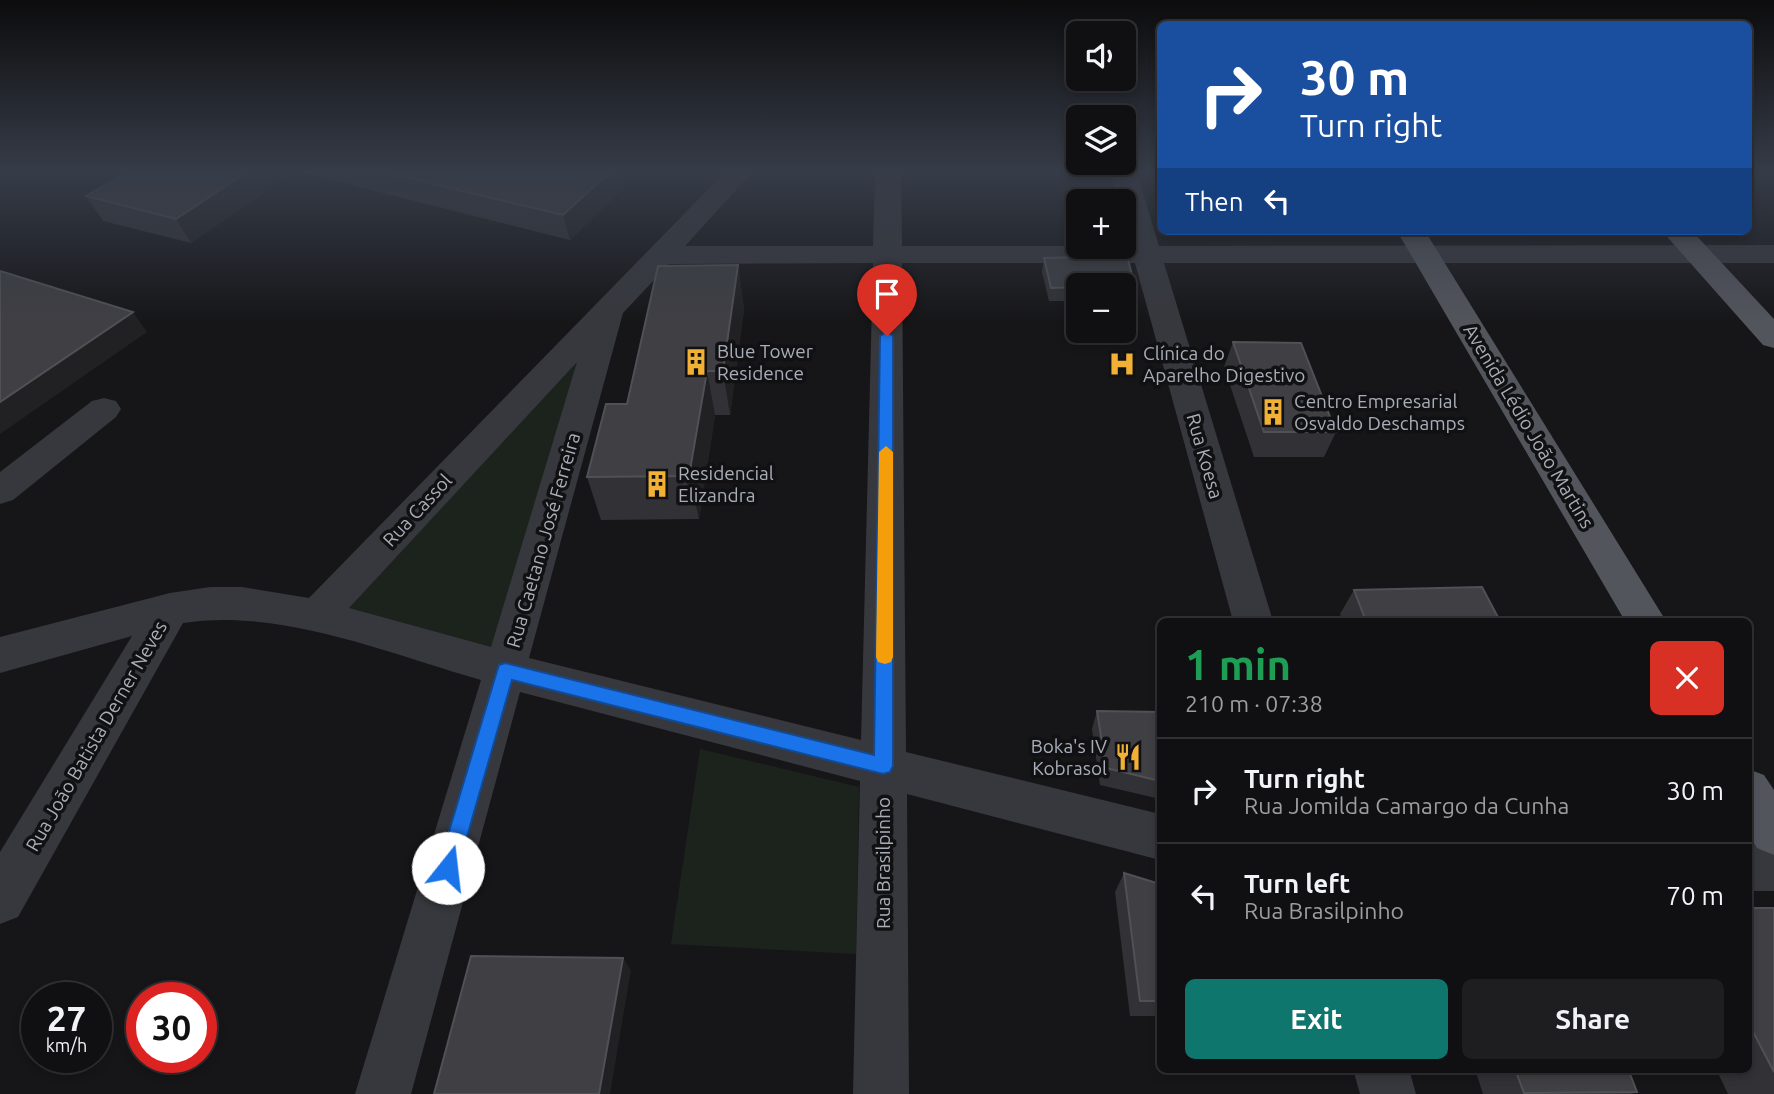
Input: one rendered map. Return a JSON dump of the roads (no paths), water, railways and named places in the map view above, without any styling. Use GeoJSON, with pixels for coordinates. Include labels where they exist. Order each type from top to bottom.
{"type":"FeatureCollection","features":[{"type":"Feature","properties":{"kind":"main road"},"geometry":{"type":"LineString","coordinates":[[1680,235],[1774,338]]}},
{"type":"Feature","properties":{"kind":"main road","name":"Avenida Lédio João Martins"},"geometry":{"type":"LineString","coordinates":[[1418,242],[1644,618]]}},
{"type":"Feature","properties":{"kind":"main road"},"geometry":{"type":"LineString","coordinates":[[1752,796],[1774,832]]}},
{"type":"Feature","properties":{"kind":"street","name":"Rua Cassol"},"geometry":{"type":"LineString","coordinates":[[317,616],[692,221]]}},
{"type":"Feature","properties":{"kind":"street","name":"Rua Brasilpinho"},"geometry":{"type":"LineString","coordinates":[[881,1094],[887,221]]}},
{"type":"Feature","properties":{"kind":"street","name":"Rua Koesa"},"geometry":{"type":"LineString","coordinates":[[1138,221],[1252,618]]}},
{"type":"Feature","properties":{"kind":"street"},"geometry":{"type":"LineString","coordinates":[[659,255],[1147,254],[1418,242],[1774,254]]}},
{"type":"Feature","properties":{"kind":"street","name":"Rua Caetano José Ferreira"},"geometry":{"type":"LineString","coordinates":[[383,1094],[609,308]]}},
{"type":"Feature","properties":{"kind":"street"},"geometry":{"type":"LineString","coordinates":[[0,491],[104,408]]}},
{"type":"Feature","properties":{"kind":"street"},"geometry":{"type":"LineString","coordinates":[[0,655],[170,609],[210,603],[242,603],[317,616],[505,671],[1157,836]]}},
{"type":"Feature","properties":{"kind":"street","name":"Rua João Batista Derner Neves"},"geometry":{"type":"LineString","coordinates":[[0,899],[170,609]]}},
{"type":"Feature","properties":{"kind":"street"},"geometry":{"type":"LineString","coordinates":[[1752,867],[1774,867]]}},
{"type":"Feature","properties":{"kind":"street"},"geometry":{"type":"LineString","coordinates":[[1382,1073],[1388,1094]]}},
{"type":"Feature","properties":{"kind":"place","name":"Blue Tower Residence"},"geometry":{"type":"Point","coordinates":[696,362]}},
{"type":"Feature","properties":{"kind":"place","name":"Clínica do Aparelho Digestivo"},"geometry":{"type":"Point","coordinates":[1122,364]}},
{"type":"Feature","properties":{"kind":"place","name":"Centro Empresarial Osvaldo Deschamps"},"geometry":{"type":"Point","coordinates":[1273,412]}},
{"type":"Feature","properties":{"kind":"place","name":"Residencial Elizandra"},"geometry":{"type":"Point","coordinates":[657,484]}},
{"type":"Feature","properties":{"kind":"place","name":"Boka's IV Kobrasol"},"geometry":{"type":"Point","coordinates":[1128,757]}}]}
